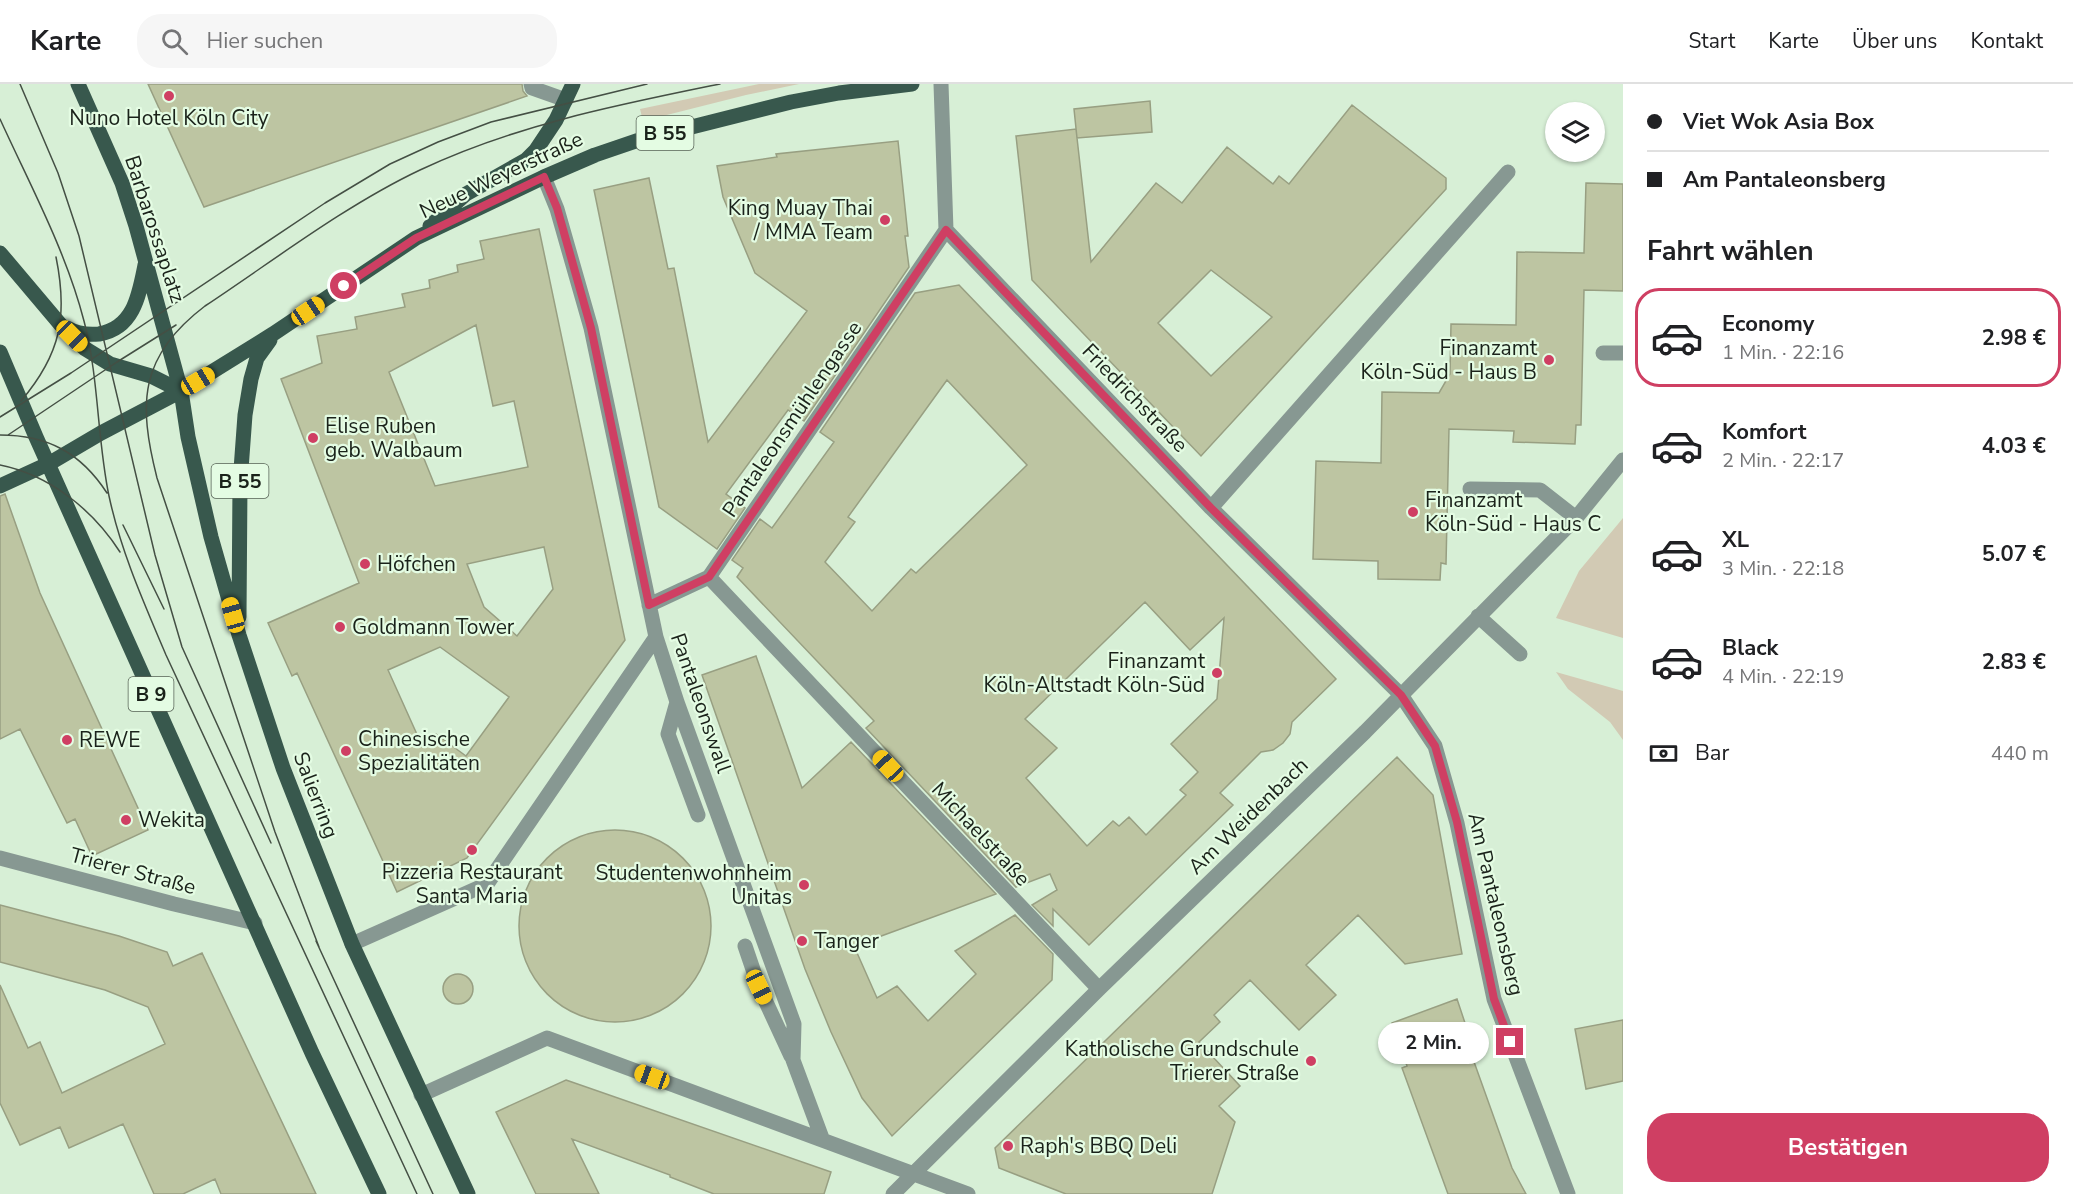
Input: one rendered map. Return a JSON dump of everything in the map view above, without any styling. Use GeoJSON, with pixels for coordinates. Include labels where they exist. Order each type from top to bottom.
{"type":"FeatureCollection","features":[{"type":"Feature","properties":{"kind":"main road","name":"Barbarossaplatz"},"geometry":{"type":"LineString","coordinates":[[78,84],[122,183],[181,391]]}},
{"type":"Feature","properties":{"kind":"main road"},"geometry":{"type":"LineString","coordinates":[[416,238],[466,194],[525,160],[545,137],[573,84]]}},
{"type":"Feature","properties":{"kind":"main road","name":"Neue Weyerstraße"},"geometry":{"type":"LineString","coordinates":[[181,391],[273,334],[416,238],[595,154],[636,141],[791,102],[839,93],[912,84]]}},
{"type":"Feature","properties":{"kind":"main road"},"geometry":{"type":"LineString","coordinates":[[0,253],[60,324],[84,348],[110,364],[151,376],[181,391]]}},
{"type":"Feature","properties":{"kind":"main road"},"geometry":{"type":"LineString","coordinates":[[60,324],[80,334],[103,333],[119,328],[130,315],[139,293],[145,262]]}},
{"type":"Feature","properties":{"kind":"main road","name":"B 55"},"geometry":{"type":"LineString","coordinates":[[239,635],[240,483],[246,415],[257,358],[273,334]]}},
{"type":"Feature","properties":{"kind":"main road","name":"B 9"},"geometry":{"type":"LineString","coordinates":[[0,352],[312,1053],[379,1194]]}},
{"type":"Feature","properties":{"kind":"main road"},"geometry":{"type":"LineString","coordinates":[[0,486],[50,464],[101,433],[181,391]]}},
{"type":"Feature","properties":{"kind":"main road","name":"Salierring"},"geometry":{"type":"LineString","coordinates":[[181,391],[188,437],[211,537],[239,635],[283,768],[352,944],[468,1194]]}},
{"type":"Feature","properties":{"kind":"street"},"geometry":{"type":"LineString","coordinates":[[531,84],[532,88],[566,100]]}},
{"type":"Feature","properties":{"kind":"street"},"geometry":{"type":"LineString","coordinates":[[941,84],[946,230]]}},
{"type":"Feature","properties":{"kind":"street"},"geometry":{"type":"LineString","coordinates":[[1211,508],[1508,172]]}},
{"type":"Feature","properties":{"kind":"street","name":"Pantaleonswall"},"geometry":{"type":"LineString","coordinates":[[544,177],[557,208],[591,328],[656,637],[677,702],[794,1024],[793,1060],[822,1138]]}},
{"type":"Feature","properties":{"kind":"street","name":"Friedrichstraße"},"geometry":{"type":"LineString","coordinates":[[946,230],[1211,508],[1401,695]]}},
{"type":"Feature","properties":{"kind":"street","name":"Pantaleonsmühlengasse"},"geometry":{"type":"LineString","coordinates":[[709,577],[946,230]]}},
{"type":"Feature","properties":{"kind":"street"},"geometry":{"type":"LineString","coordinates":[[1603,353],[1623,353]]}},
{"type":"Feature","properties":{"kind":"street","name":"Am Weidenbach"},"geometry":{"type":"LineString","coordinates":[[893,1194],[1099,988],[1302,794],[1401,695],[1576,518],[1623,460]]}},
{"type":"Feature","properties":{"kind":"street"},"geometry":{"type":"LineString","coordinates":[[1470,489],[1539,490],[1576,518]]}},
{"type":"Feature","properties":{"kind":"street"},"geometry":{"type":"LineString","coordinates":[[649,605],[709,577]]}},
{"type":"Feature","properties":{"kind":"street","name":"Michaelstraße"},"geometry":{"type":"LineString","coordinates":[[709,577],[1099,988]]}},
{"type":"Feature","properties":{"kind":"street"},"geometry":{"type":"LineString","coordinates":[[1478,616],[1520,654]]}},
{"type":"Feature","properties":{"kind":"street"},"geometry":{"type":"LineString","coordinates":[[352,944],[487,884],[656,637]]}},
{"type":"Feature","properties":{"kind":"street","name":"Am Pantaleonsberg"},"geometry":{"type":"LineString","coordinates":[[1401,695],[1435,746],[1457,822],[1494,999],[1568,1194]]}},
{"type":"Feature","properties":{"kind":"street"},"geometry":{"type":"LineString","coordinates":[[677,702],[668,734],[698,815]]}},
{"type":"Feature","properties":{"kind":"street","name":"Trierer Straße"},"geometry":{"type":"LineString","coordinates":[[0,858],[255,923]]}},
{"type":"Feature","properties":{"kind":"street"},"geometry":{"type":"LineString","coordinates":[[745,946],[759,987],[793,1060]]}},
{"type":"Feature","properties":{"kind":"street"},"geometry":{"type":"LineString","coordinates":[[421,1095],[547,1038],[968,1194]]}},
{"type":"Feature","properties":{"kind":"shaded area"},"geometry":{"type":"Polygon","coordinates":[[[759,84],[799,84],[643,121],[640,109],[759,84]]]}},
{"type":"Feature","properties":{"kind":"shaded area"},"geometry":{"type":"Polygon","coordinates":[[[1623,518],[1623,638],[1556,618],[1579,571],[1623,518]]]}},
{"type":"Feature","properties":{"kind":"shaded area"},"geometry":{"type":"Polygon","coordinates":[[[1556,672],[1623,691],[1623,740],[1610,722],[1568,689],[1556,672]]]}},
{"type":"Feature","properties":{"kind":"building"},"geometry":{"type":"Polygon","coordinates":[[[148,84],[522,84],[527,96],[204,207],[148,84]]]}},
{"type":"Feature","properties":{"kind":"building"},"geometry":{"type":"Polygon","coordinates":[[[1150,101],[1152,132],[1077,138],[1074,109],[1150,101]]]}},
{"type":"Feature","properties":{"kind":"building"},"geometry":{"type":"Polygon","coordinates":[[[1352,105],[1446,178],[1446,189],[1201,456],[1032,280],[1016,136],[1076,129],[1091,262],[1156,183],[1182,203],[1227,147],[1273,184],[1279,176],[1289,184],[1352,105]],[[1211,270],[1158,323],[1211,376],[1272,317],[1211,270]]]}},
{"type":"Feature","properties":{"kind":"building"},"geometry":{"type":"Polygon","coordinates":[[[898,141],[909,267],[804,421],[788,410],[726,494],[745,508],[717,549],[659,507],[594,190],[649,178],[668,269],[674,268],[708,442],[807,311],[755,273],[723,197],[717,166],[777,157],[776,154],[898,141]]]}},
{"type":"Feature","properties":{"kind":"building"},"geometry":{"type":"Polygon","coordinates":[[[1586,183],[1623,184],[1623,291],[1584,290],[1581,425],[1576,425],[1575,444],[1513,442],[1514,431],[1449,429],[1446,564],[1441,563],[1440,580],[1378,579],[1378,561],[1313,559],[1316,461],[1381,463],[1382,392],[1439,393],[1450,374],[1451,324],[1516,325],[1517,252],[1584,253],[1586,183]]]}},
{"type":"Feature","properties":{"kind":"building"},"geometry":{"type":"Polygon","coordinates":[[[539,229],[625,640],[467,858],[397,892],[297,673],[292,676],[268,623],[359,583],[281,379],[322,363],[317,336],[357,329],[355,317],[405,307],[402,294],[430,288],[429,280],[458,272],[457,265],[484,259],[480,241],[539,229]],[[476,325],[389,372],[435,486],[528,467],[514,401],[493,406],[476,325]],[[544,547],[467,564],[484,607],[517,636],[553,589],[544,547]],[[440,647],[388,670],[420,741],[436,734],[466,756],[509,697],[440,647]]]}},
{"type":"Feature","properties":{"kind":"building"},"geometry":{"type":"Polygon","coordinates":[[[959,285],[1336,679],[1292,722],[1290,734],[1283,743],[1273,750],[1261,752],[1220,793],[1233,805],[1089,945],[1053,909],[1053,926],[1032,905],[1057,890],[1050,874],[1016,887],[866,728],[874,721],[737,577],[743,568],[732,560],[760,519],[772,528],[834,442],[820,432],[915,293],[959,285]],[[947,380],[848,517],[855,522],[825,562],[872,611],[911,569],[916,573],[1027,465],[947,380]],[[1145,602],[1025,719],[1057,748],[1026,778],[1087,846],[1113,821],[1119,826],[1129,817],[1146,835],[1186,795],[1180,790],[1198,772],[1171,744],[1217,699],[1224,618],[1190,650],[1145,602]]]}},
{"type":"Feature","properties":{"kind":"building"},"geometry":{"type":"Polygon","coordinates":[[[5,494],[40,593],[148,830],[92,856],[75,819],[67,823],[20,729],[0,739],[0,496],[5,494]]]}},
{"type":"Feature","properties":{"kind":"building"},"geometry":{"type":"Polygon","coordinates":[[[756,656],[802,788],[851,742],[996,894],[854,946],[877,998],[897,986],[928,1021],[976,974],[955,951],[1015,915],[1053,954],[1052,980],[892,1136],[862,1098],[805,969],[702,675],[756,656]]]}},
{"type":"Feature","properties":{"kind":"building"},"geometry":{"type":"Polygon","coordinates":[[[1397,757],[1433,795],[1462,954],[1405,964],[1358,915],[1306,965],[1336,995],[1299,1030],[1250,980],[1214,1015],[1220,1022],[1199,1042],[1240,1086],[1219,1106],[1235,1122],[1212,1194],[1066,1194],[999,1168],[995,1148],[1397,757]]]}},
{"type":"Feature","properties":{"kind":"building"},"geometry":{"type":"Polygon","coordinates":[[[615,830],[652,837],[683,858],[704,889],[711,926],[704,963],[683,994],[652,1015],[615,1022],[578,1015],[547,994],[526,963],[519,926],[526,889],[547,858],[578,837],[615,830]]]}},
{"type":"Feature","properties":{"kind":"building"},"geometry":{"type":"Polygon","coordinates":[[[0,905],[119,936],[167,952],[173,966],[202,953],[316,1194],[221,1194],[215,1179],[183,1194],[154,1194],[123,1124],[69,1148],[60,1127],[20,1145],[0,1103],[0,985],[28,1048],[40,1042],[62,1093],[165,1044],[148,1007],[105,990],[0,962],[0,905]]]}},
{"type":"Feature","properties":{"kind":"building"},"geometry":{"type":"Polygon","coordinates":[[[458,974],[469,978],[473,989],[469,1000],[458,1004],[447,1000],[443,989],[447,978],[458,974]]]}},
{"type":"Feature","properties":{"kind":"building"},"geometry":{"type":"Polygon","coordinates":[[[1457,999],[1472,1044],[1468,1045],[1512,1168],[1526,1194],[1448,1194],[1402,1068],[1407,1066],[1392,1023],[1457,999]]]}},
{"type":"Feature","properties":{"kind":"building"},"geometry":{"type":"Polygon","coordinates":[[[1623,1020],[1623,1081],[1586,1089],[1575,1029],[1623,1020]]]}},
{"type":"Feature","properties":{"kind":"building"},"geometry":{"type":"Polygon","coordinates":[[[566,1080],[831,1172],[824,1194],[714,1194],[670,1177],[670,1175],[572,1139],[599,1194],[536,1194],[496,1112],[566,1080]]]}},
{"type":"Feature","properties":{"kind":"tram line"},"geometry":{"type":"LineString","coordinates":[[20,84],[58,173],[79,236],[155,555],[182,647],[271,843]]}},
{"type":"Feature","properties":{"kind":"tram line"},"geometry":{"type":"LineString","coordinates":[[0,417],[71,373],[325,203],[390,164],[438,142],[491,122],[647,84]]}},
{"type":"Feature","properties":{"kind":"tram line"},"geometry":{"type":"LineString","coordinates":[[319,947],[275,832],[157,478],[147,427],[146,404],[149,383],[156,363],[167,343],[205,306],[310,234],[392,184],[420,170],[492,141],[567,118],[720,84]]}},
{"type":"Feature","properties":{"kind":"tram line"},"geometry":{"type":"LineString","coordinates":[[0,119],[68,269],[84,321],[93,364],[109,496],[134,577],[166,655],[417,1194]]}},
{"type":"Feature","properties":{"kind":"tram line"},"geometry":{"type":"LineString","coordinates":[[21,401],[45,367],[58,334],[61,298],[56,257]]}},
{"type":"Feature","properties":{"kind":"tram line"},"geometry":{"type":"LineString","coordinates":[[8,435],[176,325]]}},
{"type":"Feature","properties":{"kind":"tram line"},"geometry":{"type":"LineString","coordinates":[[0,435],[33,438],[62,449],[86,467],[107,493]]}},
{"type":"Feature","properties":{"kind":"tram line"},"geometry":{"type":"LineString","coordinates":[[0,465],[36,477],[69,496],[97,522],[120,552]]}},
{"type":"Feature","properties":{"kind":"tram line"},"geometry":{"type":"LineString","coordinates":[[123,525],[164,609]]}},
{"type":"Feature","properties":{"kind":"tram line"},"geometry":{"type":"LineString","coordinates":[[316,941],[433,1194]]}},
{"type":"Feature","properties":{"kind":"place","name":"Nuno Hotel Köln City"},"geometry":{"type":"Point","coordinates":[169,96]}},
{"type":"Feature","properties":{"kind":"place","name":"King Muay Thai / MMA Team"},"geometry":{"type":"Point","coordinates":[885,220]}},
{"type":"Feature","properties":{"kind":"place","name":"Finanzamt Köln-Süd - Haus B"},"geometry":{"type":"Point","coordinates":[1549,360]}},
{"type":"Feature","properties":{"kind":"place","name":"Elise Ruben geb. Walbaum"},"geometry":{"type":"Point","coordinates":[313,438]}},
{"type":"Feature","properties":{"kind":"place","name":"Finanzamt Köln-Süd - Haus C"},"geometry":{"type":"Point","coordinates":[1413,512]}},
{"type":"Feature","properties":{"kind":"place","name":"Höfchen"},"geometry":{"type":"Point","coordinates":[365,564]}},
{"type":"Feature","properties":{"kind":"place","name":"Goldmann Tower"},"geometry":{"type":"Point","coordinates":[340,627]}},
{"type":"Feature","properties":{"kind":"place","name":"Finanzamt Köln-Altstadt Köln-Süd"},"geometry":{"type":"Point","coordinates":[1217,673]}},
{"type":"Feature","properties":{"kind":"place","name":"REWE"},"geometry":{"type":"Point","coordinates":[67,740]}},
{"type":"Feature","properties":{"kind":"place","name":"Chinesische Spezialitäten"},"geometry":{"type":"Point","coordinates":[346,751]}},
{"type":"Feature","properties":{"kind":"place","name":"Wekita"},"geometry":{"type":"Point","coordinates":[126,820]}},
{"type":"Feature","properties":{"kind":"place","name":"Pizzeria Restaurant Santa Maria"},"geometry":{"type":"Point","coordinates":[472,850]}},
{"type":"Feature","properties":{"kind":"place","name":"Studentenwohnheim Unitas"},"geometry":{"type":"Point","coordinates":[804,885]}},
{"type":"Feature","properties":{"kind":"place","name":"Tanger"},"geometry":{"type":"Point","coordinates":[802,941]}},
{"type":"Feature","properties":{"kind":"place","name":"Katholische Grundschule Trierer Straße"},"geometry":{"type":"Point","coordinates":[1311,1061]}},
{"type":"Feature","properties":{"kind":"place","name":"Raph's BBQ Deli"},"geometry":{"type":"Point","coordinates":[1008,1146]}},
{"type":"Feature","properties":{"kind":"route"},"geometry":{"type":"LineString","coordinates":[[344,286],[416,238],[544,177],[557,208],[591,328],[649,605],[709,577],[946,230],[1211,508],[1401,695],[1435,746],[1457,822],[1494,999],[1510,1042]]}}]}
